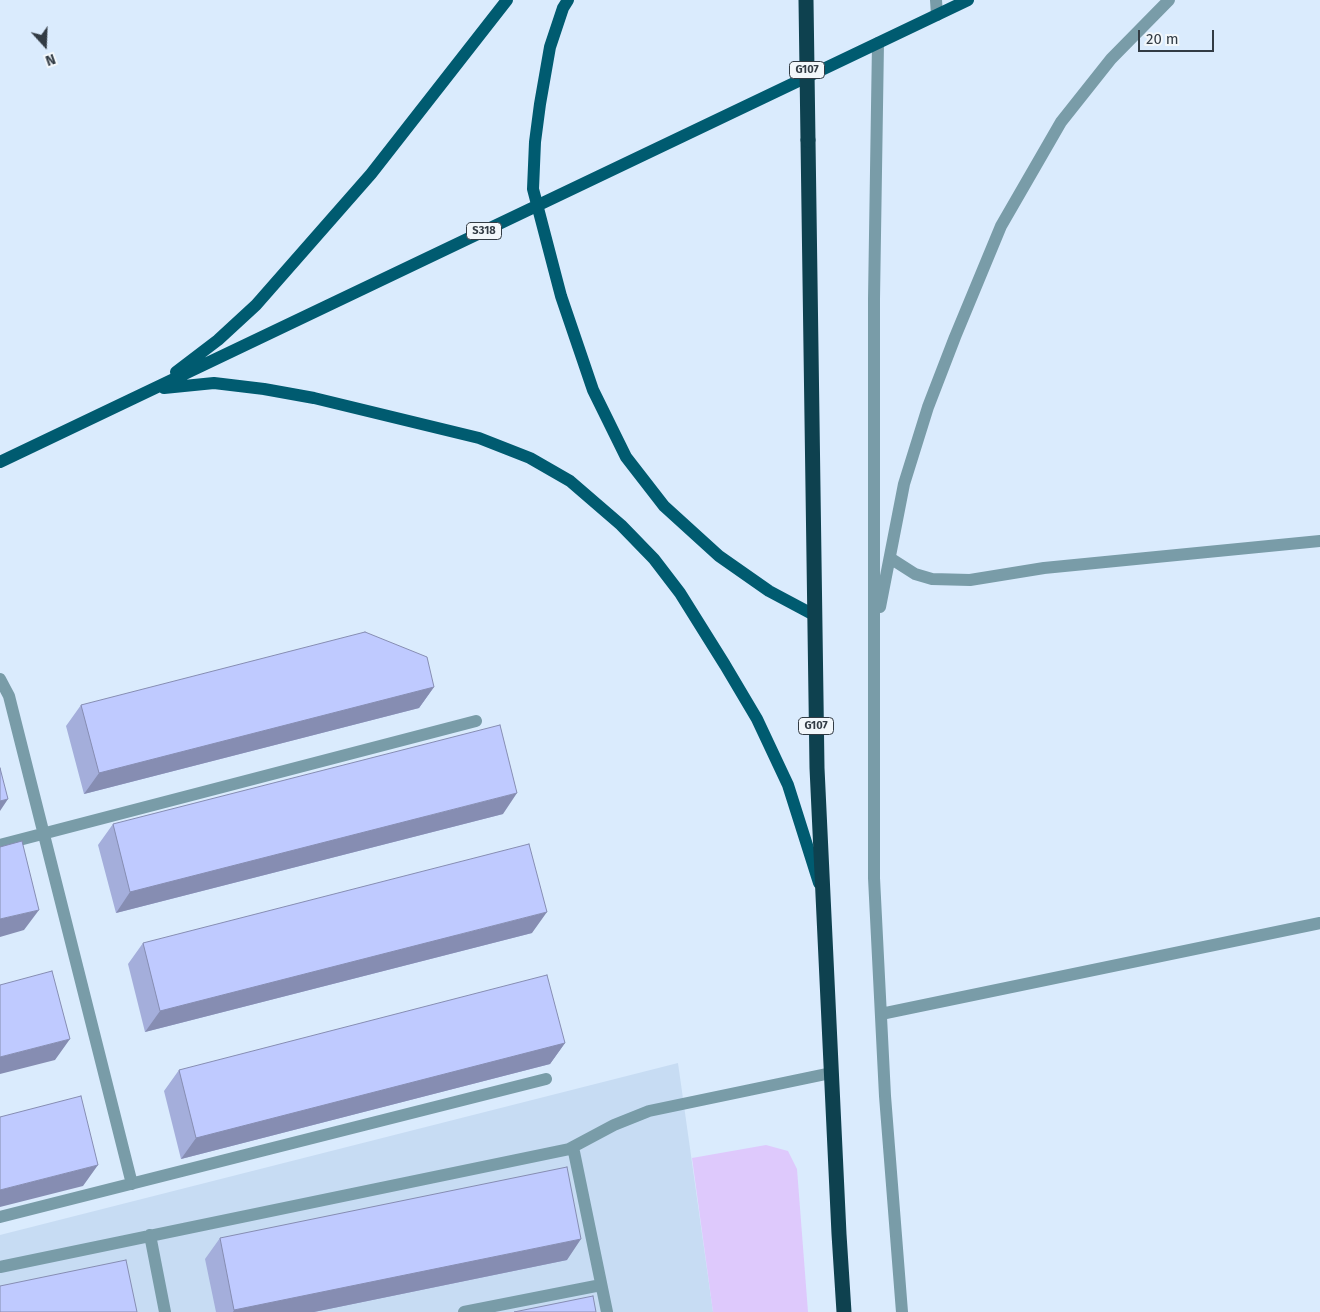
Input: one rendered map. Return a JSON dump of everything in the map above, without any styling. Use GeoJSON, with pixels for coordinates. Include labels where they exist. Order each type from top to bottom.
{"type":"FeatureCollection","features":[{"type":"Feature","properties":{"kind":"highway","name":"G107"},"geometry":{"type":"LineString","coordinates":[[806,0],[817,768],[844,1312]]}},
{"type":"Feature","properties":{"kind":"main road"},"geometry":{"type":"LineString","coordinates":[[154,389],[218,340],[256,304],[371,174],[507,0]]}},
{"type":"Feature","properties":{"kind":"main road"},"geometry":{"type":"LineString","coordinates":[[568,0],[563,8],[550,47],[535,142],[533,189],[561,296],[592,390],[626,457],[664,506],[719,556],[769,590],[814,615]]}},
{"type":"Feature","properties":{"kind":"main road","name":"S318"},"geometry":{"type":"LineString","coordinates":[[0,462],[968,0]]}},
{"type":"Feature","properties":{"kind":"main road"},"geometry":{"type":"LineString","coordinates":[[154,389],[214,383],[264,389],[323,400],[479,438],[530,458],[570,481],[621,525],[654,559],[680,593],[725,666],[757,719],[788,785],[823,894]]}},
{"type":"Feature","properties":{"kind":"street"},"geometry":{"type":"LineString","coordinates":[[936,0],[937,15]]}},
{"type":"Feature","properties":{"kind":"street"},"geometry":{"type":"LineString","coordinates":[[874,634],[904,484],[928,407],[1001,226],[1061,122],[1111,58],[1169,0]]}},
{"type":"Feature","properties":{"kind":"street"},"geometry":{"type":"LineString","coordinates":[[878,43],[874,298],[874,878],[885,1096],[902,1312]]}},
{"type":"Feature","properties":{"kind":"street"},"geometry":{"type":"LineString","coordinates":[[890,558],[915,574],[932,579],[970,580],[1044,568],[1320,541]]}},
{"type":"Feature","properties":{"kind":"street"},"geometry":{"type":"LineString","coordinates":[[0,679],[8,696],[132,1184]]}},
{"type":"Feature","properties":{"kind":"street"},"geometry":{"type":"LineString","coordinates":[[0,845],[476,721]]}},
{"type":"Feature","properties":{"kind":"street"},"geometry":{"type":"LineString","coordinates":[[881,1014],[1320,924]]}},
{"type":"Feature","properties":{"kind":"street"},"geometry":{"type":"LineString","coordinates":[[0,1267],[573,1147],[614,1125],[649,1111],[831,1073]]}},
{"type":"Feature","properties":{"kind":"street"},"geometry":{"type":"LineString","coordinates":[[0,1217],[546,1079]]}},
{"type":"Feature","properties":{"kind":"street"},"geometry":{"type":"LineString","coordinates":[[573,1147],[606,1312]]}},
{"type":"Feature","properties":{"kind":"street"},"geometry":{"type":"LineString","coordinates":[[150,1235],[166,1312]]}},
{"type":"Feature","properties":{"kind":"street"},"geometry":{"type":"LineString","coordinates":[[464,1312],[601,1285]]}},
{"type":"Feature","properties":{"kind":"shaded area"},"geometry":{"type":"Polygon","coordinates":[[[678,1063],[713,1312],[0,1312],[0,1235],[678,1063]]]}},
{"type":"Feature","properties":{"kind":"shaded area"},"geometry":{"type":"Polygon","coordinates":[[[766,1145],[788,1151],[797,1169],[808,1312],[713,1312],[692,1158],[766,1145]]]}},
{"type":"Feature","properties":{"kind":"building"},"geometry":{"type":"Polygon","coordinates":[[[365,632],[427,657],[434,687],[99,773],[81,705],[365,632]]]}},
{"type":"Feature","properties":{"kind":"building"},"geometry":{"type":"Polygon","coordinates":[[[500,725],[517,793],[130,892],[113,824],[500,725]]]}},
{"type":"Feature","properties":{"kind":"building"},"geometry":{"type":"Polygon","coordinates":[[[0,768],[8,799],[0,801],[0,768]]]}},
{"type":"Feature","properties":{"kind":"building"},"geometry":{"type":"Polygon","coordinates":[[[22,841],[39,910],[0,919],[0,847],[22,841]]]}},
{"type":"Feature","properties":{"kind":"building"},"geometry":{"type":"Polygon","coordinates":[[[529,844],[547,912],[160,1011],[143,943],[529,844]]]}},
{"type":"Feature","properties":{"kind":"building"},"geometry":{"type":"Polygon","coordinates":[[[52,971],[70,1039],[0,1057],[0,985],[52,971]]]}},
{"type":"Feature","properties":{"kind":"building"},"geometry":{"type":"Polygon","coordinates":[[[547,975],[565,1043],[196,1138],[179,1070],[547,975]]]}},
{"type":"Feature","properties":{"kind":"building"},"geometry":{"type":"Polygon","coordinates":[[[81,1096],[98,1165],[0,1190],[0,1117],[81,1096]]]}},
{"type":"Feature","properties":{"kind":"building"},"geometry":{"type":"Polygon","coordinates":[[[567,1167],[581,1239],[234,1310],[220,1238],[567,1167]]]}},
{"type":"Feature","properties":{"kind":"building"},"geometry":{"type":"Polygon","coordinates":[[[126,1260],[137,1312],[0,1312],[0,1286],[126,1260]]]}},
{"type":"Feature","properties":{"kind":"building"},"geometry":{"type":"Polygon","coordinates":[[[593,1296],[596,1312],[514,1312],[593,1296]]]}}]}
